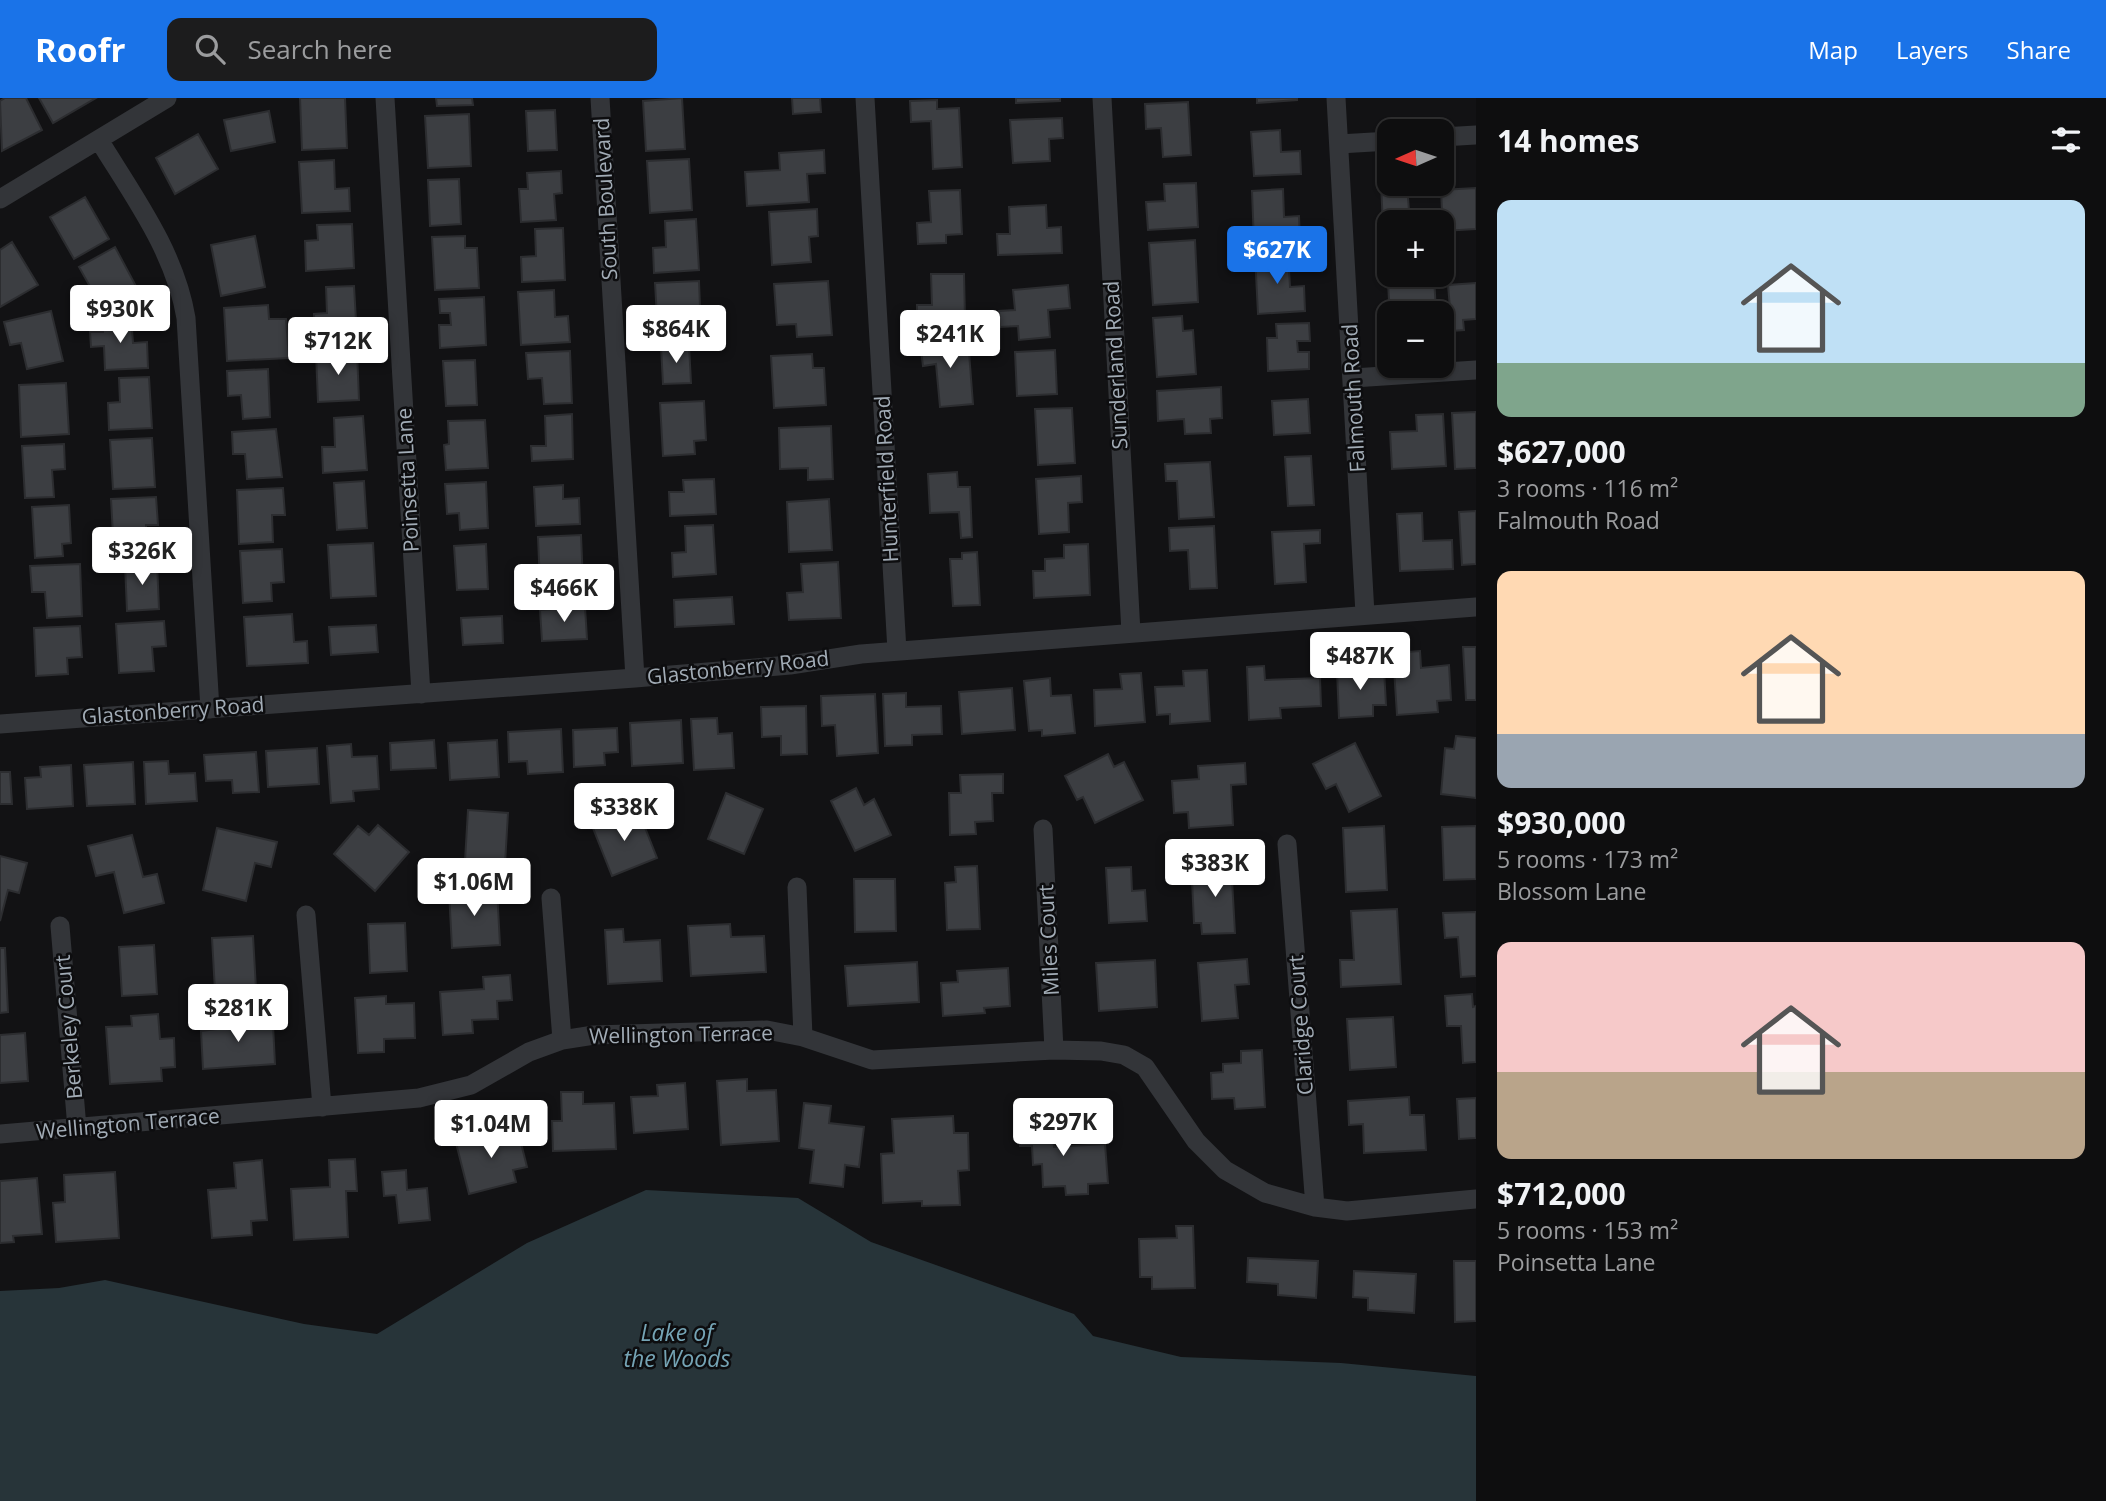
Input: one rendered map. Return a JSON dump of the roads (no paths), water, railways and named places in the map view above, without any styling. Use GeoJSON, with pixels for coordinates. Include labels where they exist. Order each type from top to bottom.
{"type":"FeatureCollection","features":[{"type":"Feature","properties":{"kind":"street"},"geometry":{"type":"LineString","coordinates":[[0,198],[167,98]]}},
{"type":"Feature","properties":{"kind":"street","name":"Poinsetta Lane"},"geometry":{"type":"LineString","coordinates":[[386,98],[421,694]]}},
{"type":"Feature","properties":{"kind":"street","name":"South Boulevard"},"geometry":{"type":"LineString","coordinates":[[600,98],[635,678]]}},
{"type":"Feature","properties":{"kind":"street","name":"Hunterfield Road"},"geometry":{"type":"LineString","coordinates":[[865,98],[897,651]]}},
{"type":"Feature","properties":{"kind":"street","name":"Sunderland Road"},"geometry":{"type":"LineString","coordinates":[[1102,98],[1130,633]]}},
{"type":"Feature","properties":{"kind":"street","name":"Falmouth Road"},"geometry":{"type":"LineString","coordinates":[[1336,98],[1366,614]]}},
{"type":"Feature","properties":{"kind":"street"},"geometry":{"type":"LineString","coordinates":[[1454,136],[1476,135]]}},
{"type":"Feature","properties":{"kind":"street"},"geometry":{"type":"LineString","coordinates":[[99,140],[161,243],[181,291],[186,318],[210,709]]}},
{"type":"Feature","properties":{"kind":"street"},"geometry":{"type":"LineString","coordinates":[[1339,144],[1377,142]]}},
{"type":"Feature","properties":{"kind":"street"},"geometry":{"type":"LineString","coordinates":[[1353,379],[1476,370]]}},
{"type":"Feature","properties":{"kind":"street","name":"Glastonberry Road"},"geometry":{"type":"LineString","coordinates":[[0,724],[790,666],[897,651],[1476,607]]}},
{"type":"Feature","properties":{"kind":"street"},"geometry":{"type":"LineString","coordinates":[[0,718],[0,724]]}},
{"type":"Feature","properties":{"kind":"street","name":"Miles Court"},"geometry":{"type":"LineString","coordinates":[[1043,829],[1054,1051]]}},
{"type":"Feature","properties":{"kind":"street","name":"Claridge Court"},"geometry":{"type":"LineString","coordinates":[[1287,844],[1315,1207]]}},
{"type":"Feature","properties":{"kind":"street"},"geometry":{"type":"LineString","coordinates":[[797,887],[803,1037]]}},
{"type":"Feature","properties":{"kind":"street"},"geometry":{"type":"LineString","coordinates":[[551,898],[562,1040]]}},
{"type":"Feature","properties":{"kind":"street"},"geometry":{"type":"LineString","coordinates":[[306,915],[322,1107]]}},
{"type":"Feature","properties":{"kind":"street","name":"Berkeley Court"},"geometry":{"type":"LineString","coordinates":[[60,926],[78,1128]]}},
{"type":"Feature","properties":{"kind":"street","name":"Wellington Terrace"},"geometry":{"type":"LineString","coordinates":[[0,1135],[419,1098],[471,1085],[529,1052],[562,1040],[594,1035],[767,1030],[803,1037],[872,1060],[1054,1051],[1124,1055],[1145,1067],[1196,1141],[1226,1170],[1265,1193],[1315,1207],[1347,1211],[1476,1199]]}},
{"type":"Feature","properties":{"kind":"water","name":"Lake of the Woods"},"geometry":{"type":"Polygon","coordinates":[[[646,1190],[798,1198],[871,1242],[1074,1314],[1093,1336],[1181,1357],[1341,1363],[1476,1376],[1476,1501],[0,1501],[0,1291],[59,1288],[105,1280],[304,1324],[377,1334],[527,1243],[646,1190]]]}}]}
